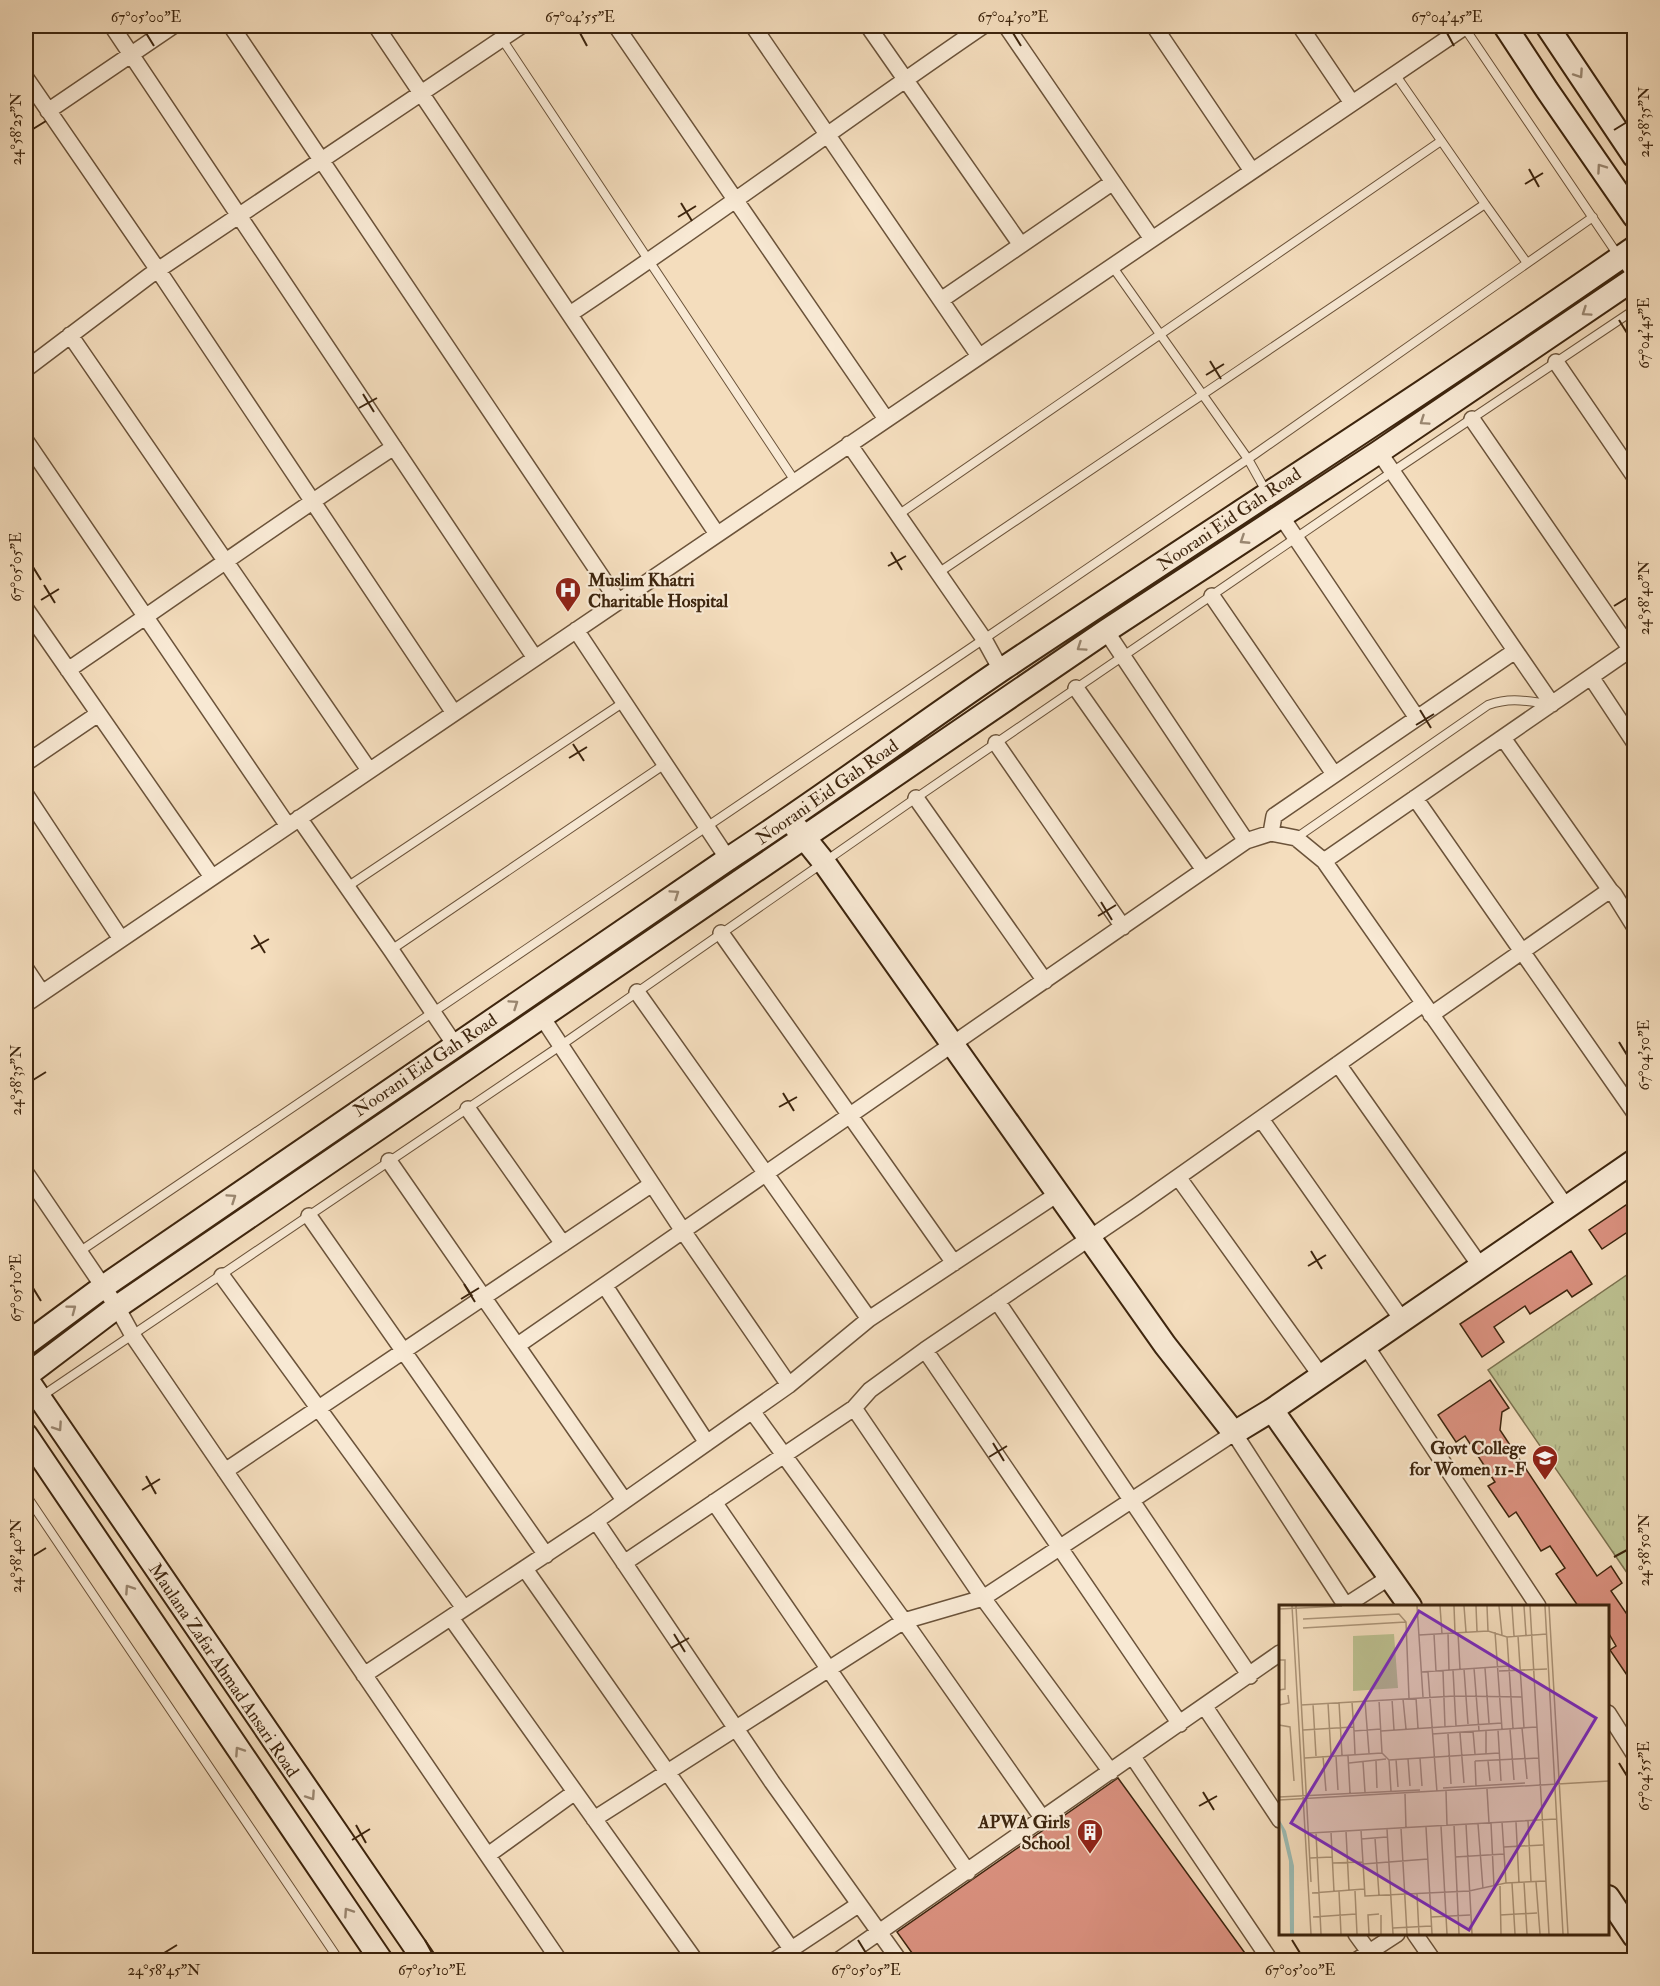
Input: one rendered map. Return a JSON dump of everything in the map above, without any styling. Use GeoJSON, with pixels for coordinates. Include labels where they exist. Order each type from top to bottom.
{"type":"FeatureCollection","features":[{"type":"Feature","properties":{"kind":"main road"},"geometry":{"type":"LineString","coordinates":[[1505,26],[1635,216]]}},
{"type":"Feature","properties":{"kind":"main road"},"geometry":{"type":"LineString","coordinates":[[1547,26],[1635,156]]}},
{"type":"Feature","properties":{"kind":"main road","name":"Noorani Eid Gah Road"},"geometry":{"type":"LineString","coordinates":[[26,1344],[103,1287],[728,859],[789,820],[1001,670],[1627,253]]}},
{"type":"Feature","properties":{"kind":"main road","name":"Noorani Eid Gah Road"},"geometry":{"type":"LineString","coordinates":[[26,1377],[117,1307],[804,837],[1106,631],[1379,452],[1634,279]]}},
{"type":"Feature","properties":{"kind":"main road"},"geometry":{"type":"LineString","coordinates":[[789,820],[823,861],[1165,1345],[1234,1433],[1272,1410],[1635,1161]]}},
{"type":"Feature","properties":{"kind":"main road","name":"Maulana Zafar Ahmad Ansari Road"},"geometry":{"type":"LineString","coordinates":[[26,1377],[38,1399],[424,1960]]}},
{"type":"Feature","properties":{"kind":"main road"},"geometry":{"type":"LineString","coordinates":[[1272,1410],[1409,1605]]}},
{"type":"Feature","properties":{"kind":"main road","name":"Maulana Zafar Ahmad Ansari Road"},"geometry":{"type":"LineString","coordinates":[[26,1435],[381,1960]]}},
{"type":"Feature","properties":{"kind":"main road"},"geometry":{"type":"LineString","coordinates":[[1609,1898],[1635,1936]]}},
{"type":"Feature","properties":{"kind":"street"},"geometry":{"type":"LineString","coordinates":[[112,26],[535,658]]}},
{"type":"Feature","properties":{"kind":"street"},"geometry":{"type":"LineString","coordinates":[[48,111],[173,26]]}},
{"type":"Feature","properties":{"kind":"street"},"geometry":{"type":"LineString","coordinates":[[231,26],[618,601]]}},
{"type":"Feature","properties":{"kind":"street"},"geometry":{"type":"LineString","coordinates":[[376,26],[717,534]]}},
{"type":"Feature","properties":{"kind":"street"},"geometry":{"type":"LineString","coordinates":[[26,369],[158,270],[421,93],[498,32],[521,26]]}},
{"type":"Feature","properties":{"kind":"street"},"geometry":{"type":"LineString","coordinates":[[616,26],[886,419]]}},
{"type":"Feature","properties":{"kind":"street"},"geometry":{"type":"LineString","coordinates":[[753,26],[980,356]]}},
{"type":"Feature","properties":{"kind":"street"},"geometry":{"type":"LineString","coordinates":[[868,26],[1021,245]]}},
{"type":"Feature","properties":{"kind":"street"},"geometry":{"type":"LineString","coordinates":[[570,314],[649,262],[983,26]]}},
{"type":"Feature","properties":{"kind":"street"},"geometry":{"type":"LineString","coordinates":[[1006,26],[1152,239]]}},
{"type":"Feature","properties":{"kind":"street"},"geometry":{"type":"LineString","coordinates":[[1154,26],[1252,171]]}},
{"type":"Feature","properties":{"kind":"street"},"geometry":{"type":"LineString","coordinates":[[1300,26],[1352,103]]}},
{"type":"Feature","properties":{"kind":"street"},"geometry":{"type":"LineString","coordinates":[[26,1004],[1395,74],[1446,31],[1465,26]]}},
{"type":"Feature","properties":{"kind":"street"},"geometry":{"type":"LineString","coordinates":[[26,78],[158,270],[454,713]]}},
{"type":"Feature","properties":{"kind":"street"},"geometry":{"type":"LineString","coordinates":[[941,300],[1113,182]]}},
{"type":"Feature","properties":{"kind":"street"},"geometry":{"type":"LineString","coordinates":[[70,335],[369,770]]}},
{"type":"Feature","properties":{"kind":"street"},"geometry":{"type":"LineString","coordinates":[[1556,362],[1635,476]]}},
{"type":"Feature","properties":{"kind":"street"},"geometry":{"type":"LineString","coordinates":[[1324,861],[1633,649],[1472,419]]}},
{"type":"Feature","properties":{"kind":"street"},"geometry":{"type":"LineString","coordinates":[[26,441],[146,618],[293,822],[347,887],[455,1045]]}},
{"type":"Feature","properties":{"kind":"street"},"geometry":{"type":"LineString","coordinates":[[849,444],[984,639],[1001,670]]}},
{"type":"Feature","properties":{"kind":"street"},"geometry":{"type":"LineString","coordinates":[[68,670],[146,618],[312,500],[394,447]]}},
{"type":"Feature","properties":{"kind":"street"},"geometry":{"type":"LineString","coordinates":[[1379,452],[1552,704]]}},
{"type":"Feature","properties":{"kind":"street"},"geometry":{"type":"LineString","coordinates":[[1281,516],[1418,718]]}},
{"type":"Feature","properties":{"kind":"street"},"geometry":{"type":"LineString","coordinates":[[1212,596],[1334,774]]}},
{"type":"Feature","properties":{"kind":"street"},"geometry":{"type":"LineString","coordinates":[[26,609],[212,877]]}},
{"type":"Feature","properties":{"kind":"street"},"geometry":{"type":"LineString","coordinates":[[576,630],[728,859]]}},
{"type":"Feature","properties":{"kind":"street"},"geometry":{"type":"LineString","coordinates":[[1106,631],[1246,841]]}},
{"type":"Feature","properties":{"kind":"street"},"geometry":{"type":"LineString","coordinates":[[1270,832],[1274,816],[1515,651]]}},
{"type":"Feature","properties":{"kind":"street"},"geometry":{"type":"LineString","coordinates":[[1591,678],[1635,742]]}},
{"type":"Feature","properties":{"kind":"street"},"geometry":{"type":"LineString","coordinates":[[1076,688],[1204,870]]}},
{"type":"Feature","properties":{"kind":"street"},"geometry":{"type":"LineString","coordinates":[[26,763],[98,714]]}},
{"type":"Feature","properties":{"kind":"street"},"geometry":{"type":"LineString","coordinates":[[1503,738],[1633,920]]}},
{"type":"Feature","properties":{"kind":"street"},"geometry":{"type":"LineString","coordinates":[[996,743],[1123,927]]}},
{"type":"Feature","properties":{"kind":"street"},"geometry":{"type":"LineString","coordinates":[[26,795],[121,939]]}},
{"type":"Feature","properties":{"kind":"street"},"geometry":{"type":"LineString","coordinates":[[916,798],[1045,981]]}},
{"type":"Feature","properties":{"kind":"street"},"geometry":{"type":"LineString","coordinates":[[1415,798],[1635,1112]]}},
{"type":"Feature","properties":{"kind":"street"},"geometry":{"type":"LineString","coordinates":[[518,1345],[1246,841],[1270,832],[1296,838],[1324,861],[1567,1208]]}},
{"type":"Feature","properties":{"kind":"street"},"geometry":{"type":"LineString","coordinates":[[624,1563],[854,1408],[870,1390],[925,1350],[1089,1239],[1338,1064],[1522,951],[1610,890]]}},
{"type":"Feature","properties":{"kind":"street"},"geometry":{"type":"LineString","coordinates":[[721,933],[954,1263]]}},
{"type":"Feature","properties":{"kind":"street"},"geometry":{"type":"LineString","coordinates":[[26,969],[42,993]]}},
{"type":"Feature","properties":{"kind":"street"},"geometry":{"type":"LineString","coordinates":[[637,992],[869,1319]]}},
{"type":"Feature","properties":{"kind":"street"},"geometry":{"type":"LineString","coordinates":[[542,1017],[683,1231],[789,1385]]}},
{"type":"Feature","properties":{"kind":"street"},"geometry":{"type":"LineString","coordinates":[[1338,1064],[1481,1267]]}},
{"type":"Feature","properties":{"kind":"street"},"geometry":{"type":"LineString","coordinates":[[468,1109],[563,1244]]}},
{"type":"Feature","properties":{"kind":"street"},"geometry":{"type":"LineString","coordinates":[[1261,1119],[1403,1321]]}},
{"type":"Feature","properties":{"kind":"street"},"geometry":{"type":"LineString","coordinates":[[389,1161],[624,1500]]}},
{"type":"Feature","properties":{"kind":"street"},"geometry":{"type":"LineString","coordinates":[[26,1173],[117,1307],[133,1336],[560,1960]]}},
{"type":"Feature","properties":{"kind":"street"},"geometry":{"type":"LineString","coordinates":[[1178,1177],[1321,1376]]}},
{"type":"Feature","properties":{"kind":"street"},"geometry":{"type":"LineString","coordinates":[[225,1471],[652,1184]]}},
{"type":"Feature","properties":{"kind":"street"},"geometry":{"type":"LineString","coordinates":[[364,1675],[596,1521],[789,1385],[869,1319],[1059,1193]]}},
{"type":"Feature","properties":{"kind":"street"},"geometry":{"type":"LineString","coordinates":[[309,1216],[546,1555]]}},
{"type":"Feature","properties":{"kind":"street"},"geometry":{"type":"LineString","coordinates":[[222,1276],[464,1608]]}},
{"type":"Feature","properties":{"kind":"street"},"geometry":{"type":"LineString","coordinates":[[605,1286],[707,1443]]}},
{"type":"Feature","properties":{"kind":"street"},"geometry":{"type":"LineString","coordinates":[[997,1301],[1250,1676]]}},
{"type":"Feature","properties":{"kind":"street"},"geometry":{"type":"LineString","coordinates":[[1366,1346],[1537,1605]]}},
{"type":"Feature","properties":{"kind":"street"},"geometry":{"type":"LineString","coordinates":[[925,1350],[1180,1724]]}},
{"type":"Feature","properties":{"kind":"street"},"geometry":{"type":"LineString","coordinates":[[854,1408],[983,1598],[1111,1772]]}},
{"type":"Feature","properties":{"kind":"street"},"geometry":{"type":"LineString","coordinates":[[752,1411],[904,1621],[1043,1819]]}},
{"type":"Feature","properties":{"kind":"street"},"geometry":{"type":"LineString","coordinates":[[594,1819],[904,1621],[983,1598],[1234,1433],[1345,1605]]}},
{"type":"Feature","properties":{"kind":"street"},"geometry":{"type":"LineString","coordinates":[[714,1503],[968,1872]]}},
{"type":"Feature","properties":{"kind":"street"},"geometry":{"type":"LineString","coordinates":[[596,1521],[736,1729],[899,1960]]}},
{"type":"Feature","properties":{"kind":"street"},"geometry":{"type":"LineString","coordinates":[[525,1569],[795,1955]]}},
{"type":"Feature","properties":{"kind":"street"},"geometry":{"type":"LineString","coordinates":[[1348,1605],[1390,1577]]}},
{"type":"Feature","properties":{"kind":"street"},"geometry":{"type":"LineString","coordinates":[[451,1618],[694,1960]]}},
{"type":"Feature","properties":{"kind":"street"},"geometry":{"type":"LineString","coordinates":[[839,1960],[1279,1654]]}},
{"type":"Feature","properties":{"kind":"street"},"geometry":{"type":"LineString","coordinates":[[1205,1707],[1279,1817]]}},
{"type":"Feature","properties":{"kind":"street"},"geometry":{"type":"LineString","coordinates":[[1612,1730],[1635,1754]]}},
{"type":"Feature","properties":{"kind":"street"},"geometry":{"type":"LineString","coordinates":[[1132,1757],[1270,1960]]}},
{"type":"Feature","properties":{"kind":"street"},"geometry":{"type":"LineString","coordinates":[[488,1855],[575,1792]]}},
{"type":"Feature","properties":{"kind":"street"},"geometry":{"type":"LineString","coordinates":[[775,1960],[795,1955],[858,1905]]}},
{"type":"Feature","properties":{"kind":"street"},"geometry":{"type":"LineString","coordinates":[[1356,1935],[1363,1956],[1395,1935]]}},
{"type":"Feature","properties":{"kind":"street"},"geometry":{"type":"LineString","coordinates":[[1416,1935],[1433,1960]]}},
{"type":"Feature","properties":{"kind":"lane"},"geometry":{"type":"LineString","coordinates":[[1465,26],[1593,217],[1627,253],[1634,279]]}},
{"type":"Feature","properties":{"kind":"lane"},"geometry":{"type":"LineString","coordinates":[[498,32],[795,481]]}},
{"type":"Feature","properties":{"kind":"lane"},"geometry":{"type":"LineString","coordinates":[[1395,74],[1527,263]]}},
{"type":"Feature","properties":{"kind":"lane"},"geometry":{"type":"LineString","coordinates":[[898,515],[1441,141]]}},
{"type":"Feature","properties":{"kind":"lane"},"geometry":{"type":"LineString","coordinates":[[938,573],[1485,204]]}},
{"type":"Feature","properties":{"kind":"lane"},"geometry":{"type":"LineString","coordinates":[[79,1252],[708,828],[1248,459],[1593,217]]}},
{"type":"Feature","properties":{"kind":"lane"},"geometry":{"type":"LineString","coordinates":[[1112,266],[1248,459],[1267,494]]}},
{"type":"Feature","properties":{"kind":"lane"},"geometry":{"type":"LineString","coordinates":[[38,1399],[560,1046],[823,861],[1122,656],[1635,310]]}},
{"type":"Feature","properties":{"kind":"lane"},"geometry":{"type":"LineString","coordinates":[[1296,838],[1488,705],[1502,700],[1515,699],[1552,704]]}},
{"type":"Feature","properties":{"kind":"lane"},"geometry":{"type":"LineString","coordinates":[[347,887],[624,702]]}},
{"type":"Feature","properties":{"kind":"lane"},"geometry":{"type":"LineString","coordinates":[[391,950],[665,764]]}},
{"type":"Feature","properties":{"kind":"lane"},"geometry":{"type":"LineString","coordinates":[[26,1495],[339,1960]]}},
{"type":"Feature","properties":{"kind":"green space"},"geometry":{"type":"Polygon","coordinates":[[[1634,1270],[1634,1583],[1488,1370],[1634,1270]]]}},
{"type":"Feature","properties":{"kind":"building"},"geometry":{"type":"Polygon","coordinates":[[[1635,1199],[1635,1227],[1602,1249],[1589,1230],[1635,1199]]]}},
{"type":"Feature","properties":{"kind":"building"},"geometry":{"type":"Polygon","coordinates":[[[1571,1251],[1592,1284],[1572,1297],[1567,1290],[1530,1314],[1525,1306],[1494,1327],[1504,1342],[1482,1357],[1460,1324],[1571,1251]]]}},
{"type":"Feature","properties":{"kind":"building"},"geometry":{"type":"Polygon","coordinates":[[[1490,1380],[1509,1408],[1502,1412],[1500,1430],[1597,1576],[1611,1566],[1622,1583],[1611,1591],[1635,1626],[1635,1687],[1610,1650],[1616,1646],[1609,1634],[1609,1605],[1577,1605],[1556,1574],[1565,1568],[1550,1546],[1541,1551],[1516,1512],[1509,1517],[1488,1486],[1495,1482],[1465,1436],[1456,1442],[1438,1415],[1490,1380]]]}},
{"type":"Feature","properties":{"kind":"building","name":"APWA Girls School"},"geometry":{"type":"Polygon","coordinates":[[[1118,1778],[1250,1960],[917,1960],[897,1932],[1118,1778]]]}},
{"type":"Feature","properties":{"kind":"place","name":"Muslim Khatri Charitable Hospital"},"geometry":{"type":"Point","coordinates":[568,613]}},
{"type":"Feature","properties":{"kind":"place","name":"Govt College for Women 11-F"},"geometry":{"type":"Point","coordinates":[1545,1481]}},
{"type":"Feature","properties":{"kind":"place","name":"APWA Girls School"},"geometry":{"type":"Point","coordinates":[1090,1855]}}]}
